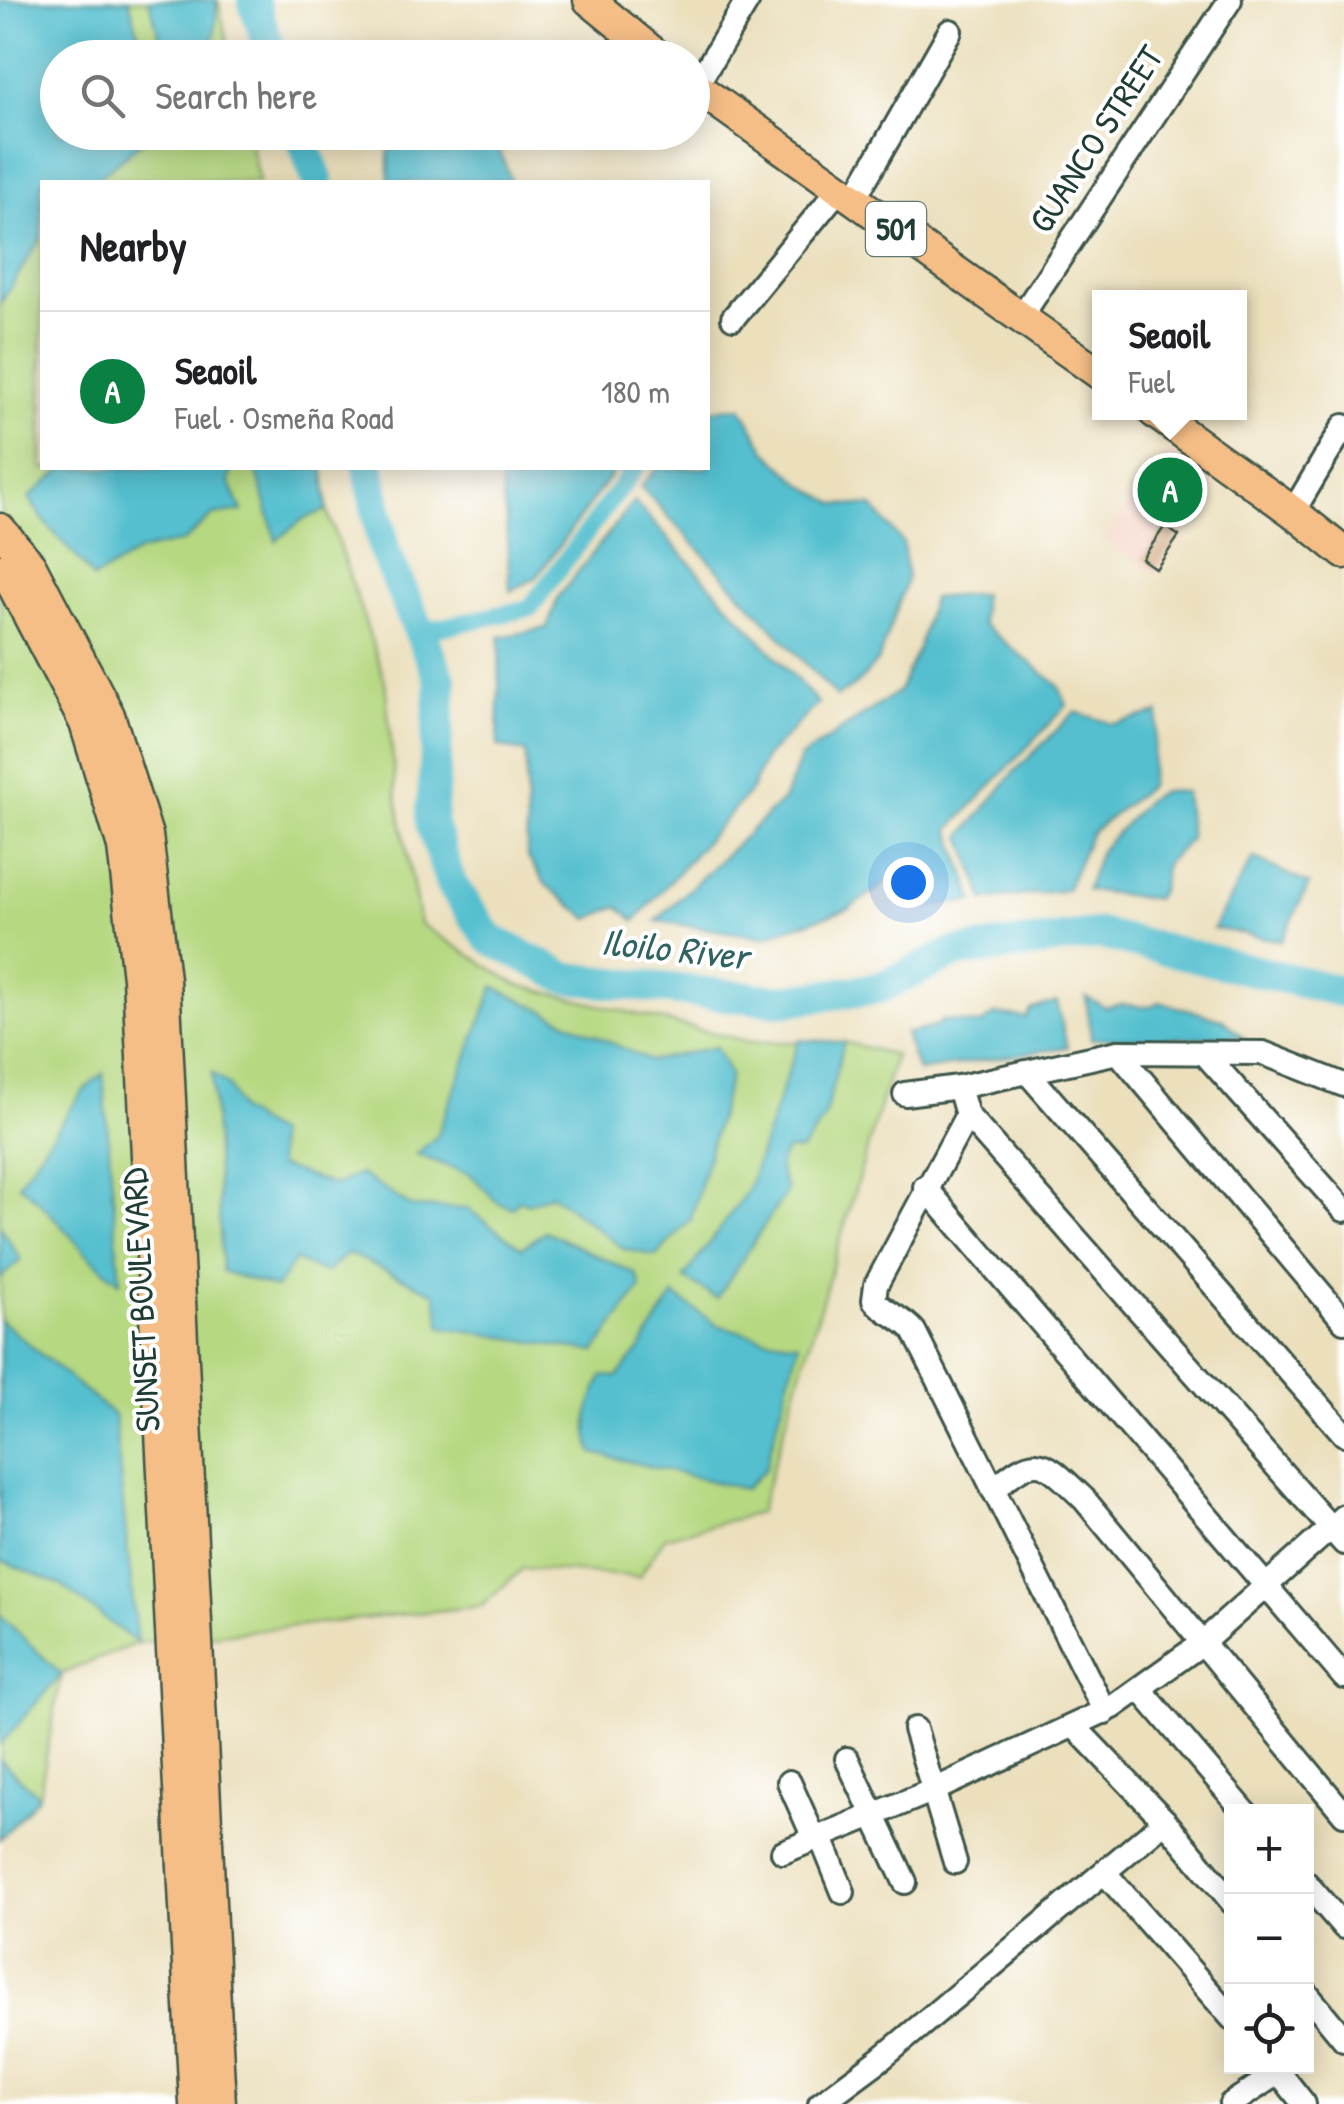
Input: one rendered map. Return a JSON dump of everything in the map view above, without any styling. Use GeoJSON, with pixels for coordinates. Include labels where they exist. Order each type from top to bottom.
{"type":"FeatureCollection","features":[{"type":"Feature","properties":{"kind":"main road"},"geometry":{"type":"LineString","coordinates":[[590,0],[638,40]]}},
{"type":"Feature","properties":{"kind":"main road","name":"501"},"geometry":{"type":"LineString","coordinates":[[710,96],[1092,368]]}},
{"type":"Feature","properties":{"kind":"main road"},"geometry":{"type":"LineString","coordinates":[[1165,420],[1293,512],[1344,554]]}},
{"type":"Feature","properties":{"kind":"main road","name":"SUNSET BOULEVARD"},"geometry":{"type":"LineString","coordinates":[[0,530],[31,566],[109,715],[147,835],[164,979],[154,1045],[194,2104]]}},
{"type":"Feature","properties":{"kind":"main road","name":"SUNSET BOULEVARD"},"geometry":{"type":"LineString","coordinates":[[0,569],[10,580],[85,723],[123,847],[138,978],[154,1045],[220,2104]]}},
{"type":"Feature","properties":{"kind":"street"},"geometry":{"type":"LineString","coordinates":[[710,60],[748,0]]}},
{"type":"Feature","properties":{"kind":"street","name":"GUANCO STREET"},"geometry":{"type":"LineString","coordinates":[[1021,317],[1230,0]]}},
{"type":"Feature","properties":{"kind":"street"},"geometry":{"type":"LineString","coordinates":[[733,318],[846,194],[950,31]]}},
{"type":"Feature","properties":{"kind":"street"},"geometry":{"type":"LineString","coordinates":[[1293,512],[1344,426]]}},
{"type":"Feature","properties":{"kind":"street"},"geometry":{"type":"LineString","coordinates":[[1118,1052],[1344,1321]]}},
{"type":"Feature","properties":{"kind":"street"},"geometry":{"type":"LineString","coordinates":[[905,1094],[960,1087],[1118,1052],[1263,1053],[1333,1080],[1344,1100]]}},
{"type":"Feature","properties":{"kind":"street"},"geometry":{"type":"LineString","coordinates":[[1204,1053],[1344,1210]]}},
{"type":"Feature","properties":{"kind":"street"},"geometry":{"type":"LineString","coordinates":[[1027,1072],[1342,1426]]}},
{"type":"Feature","properties":{"kind":"street"},"geometry":{"type":"LineString","coordinates":[[783,1852],[934,1790],[1105,1712],[1201,1644],[1339,1529],[966,1115],[960,1087]]}},
{"type":"Feature","properties":{"kind":"street"},"geometry":{"type":"LineString","coordinates":[[966,1115],[876,1285],[874,1300],[914,1332],[1105,1712]]}},
{"type":"Feature","properties":{"kind":"street"},"geometry":{"type":"LineString","coordinates":[[925,1187],[1344,1677]]}},
{"type":"Feature","properties":{"kind":"street"},"geometry":{"type":"LineString","coordinates":[[993,1490],[1023,1465],[1031,1463],[1050,1469],[1084,1499],[1344,1814]]}},
{"type":"Feature","properties":{"kind":"street"},"geometry":{"type":"LineString","coordinates":[[1141,1690],[1238,1804]]}},
{"type":"Feature","properties":{"kind":"street"},"geometry":{"type":"LineString","coordinates":[[1074,1726],[1165,1821],[1225,1894]]}},
{"type":"Feature","properties":{"kind":"street"},"geometry":{"type":"LineString","coordinates":[[915,1730],[955,1862]]}},
{"type":"Feature","properties":{"kind":"street"},"geometry":{"type":"LineString","coordinates":[[847,1760],[905,1882]]}},
{"type":"Feature","properties":{"kind":"street"},"geometry":{"type":"LineString","coordinates":[[790,1782],[843,1892]]}},
{"type":"Feature","properties":{"kind":"street"},"geometry":{"type":"LineString","coordinates":[[820,2104],[882,2058],[1165,1821]]}},
{"type":"Feature","properties":{"kind":"street"},"geometry":{"type":"LineString","coordinates":[[1105,1873],[1224,2009]]}},
{"type":"Feature","properties":{"kind":"street"},"geometry":{"type":"LineString","coordinates":[[1314,1893],[1344,1927]]}},
{"type":"Feature","properties":{"kind":"street"},"geometry":{"type":"LineString","coordinates":[[1314,2003],[1344,2039]]}},
{"type":"Feature","properties":{"kind":"street"},"geometry":{"type":"LineString","coordinates":[[1232,2104],[1270,2074]]}},
{"type":"Feature","properties":{"kind":"street"},"geometry":{"type":"LineString","coordinates":[[1280,2074],[1304,2104]]}},
{"type":"Feature","properties":{"kind":"shaded area"},"geometry":{"type":"Polygon","coordinates":[[[1167,450],[1217,486],[1155,575],[1104,539],[1167,450]]]}},
{"type":"Feature","properties":{"kind":"green space"},"geometry":{"type":"Polygon","coordinates":[[[0,0],[218,0],[227,40],[40,40],[40,150],[252,150],[259,180],[40,180],[40,470],[324,470],[327,510],[385,681],[396,793],[420,924],[518,985],[750,1042],[844,1042],[895,1055],[759,1513],[665,1537],[639,1577],[523,1568],[482,1606],[137,1643],[61,1674],[39,1796],[0,1839],[0,0]]]}},
{"type":"Feature","properties":{"kind":"water"},"geometry":{"type":"Polygon","coordinates":[[[0,0],[129,0],[140,40],[40,40],[40,150],[132,150],[95,180],[40,180],[40,239],[0,304],[0,0]]]}},
{"type":"Feature","properties":{"kind":"water"},"geometry":{"type":"Polygon","coordinates":[[[149,0],[217,0],[212,40],[160,40],[149,0]]]}},
{"type":"Feature","properties":{"kind":"water"},"geometry":{"type":"Polygon","coordinates":[[[389,150],[499,150],[511,180],[389,180],[389,150]]]}},
{"type":"Feature","properties":{"kind":"water"},"geometry":{"type":"Polygon","coordinates":[[[741,407],[767,452],[802,484],[836,504],[872,506],[903,543],[907,579],[879,659],[860,681],[837,697],[641,487],[655,470],[710,470],[710,410],[741,407]]]}},
{"type":"Feature","properties":{"kind":"water"},"geometry":{"type":"Polygon","coordinates":[[[63,470],[232,470],[229,482],[242,511],[213,515],[184,541],[140,551],[93,579],[29,497],[63,470]]]}},
{"type":"Feature","properties":{"kind":"water"},"geometry":{"type":"Polygon","coordinates":[[[257,470],[324,470],[327,510],[303,519],[276,541],[257,470]]]}},
{"type":"Feature","properties":{"kind":"water"},"geometry":{"type":"Polygon","coordinates":[[[499,470],[615,470],[536,578],[510,591],[499,470]]]}},
{"type":"Feature","properties":{"kind":"water"},"geometry":{"type":"Polygon","coordinates":[[[634,501],[818,703],[765,758],[751,790],[635,921],[618,906],[589,919],[546,885],[527,856],[526,753],[498,746],[500,637],[547,628],[558,597],[634,501]]]}},
{"type":"Feature","properties":{"kind":"water"},"geometry":{"type":"Polygon","coordinates":[[[982,594],[982,624],[1058,685],[1067,705],[950,829],[974,901],[916,909],[907,892],[889,881],[848,909],[762,937],[656,921],[784,799],[800,758],[899,691],[919,646],[932,598],[982,594]]]}},
{"type":"Feature","properties":{"kind":"water"},"geometry":{"type":"Polygon","coordinates":[[[1075,712],[1113,724],[1159,713],[1149,786],[1091,833],[1066,890],[984,900],[962,836],[1015,771],[1075,712]]]}},
{"type":"Feature","properties":{"kind":"water"},"geometry":{"type":"Polygon","coordinates":[[[1163,791],[1185,792],[1190,839],[1166,863],[1161,890],[1155,899],[1086,890],[1100,851],[1148,799],[1163,791]]]}},
{"type":"Feature","properties":{"kind":"water"},"geometry":{"type":"Polygon","coordinates":[[[1253,858],[1309,884],[1282,941],[1213,928],[1253,858]]]}},
{"type":"Feature","properties":{"kind":"water"},"geometry":{"type":"Polygon","coordinates":[[[494,987],[650,1061],[716,1047],[730,1075],[691,1219],[656,1256],[624,1249],[551,1194],[528,1204],[519,1200],[512,1208],[497,1202],[471,1175],[416,1154],[436,1137],[494,987]]]}},
{"type":"Feature","properties":{"kind":"water"},"geometry":{"type":"Polygon","coordinates":[[[1086,997],[1106,1008],[1160,1002],[1222,1019],[1243,1037],[1091,1039],[1086,997]]]}},
{"type":"Feature","properties":{"kind":"water"},"geometry":{"type":"Polygon","coordinates":[[[1057,1002],[1067,1047],[918,1071],[905,1034],[935,1027],[943,1020],[980,1025],[996,1014],[1026,1018],[1032,1009],[1057,1002]]]}},
{"type":"Feature","properties":{"kind":"water"},"geometry":{"type":"Polygon","coordinates":[[[799,1040],[844,1042],[824,1119],[801,1151],[787,1150],[783,1156],[780,1170],[787,1191],[717,1298],[684,1278],[747,1191],[799,1040]]]}},
{"type":"Feature","properties":{"kind":"water"},"geometry":{"type":"Polygon","coordinates":[[[103,1073],[120,1282],[18,1184],[83,1091],[103,1073]]]}},
{"type":"Feature","properties":{"kind":"water"},"geometry":{"type":"Polygon","coordinates":[[[212,1073],[228,1085],[240,1111],[276,1134],[278,1166],[334,1185],[360,1174],[412,1207],[468,1209],[522,1248],[545,1231],[636,1274],[641,1287],[595,1352],[442,1327],[435,1293],[348,1253],[325,1273],[295,1260],[276,1288],[222,1271],[212,1073]]]}},
{"type":"Feature","properties":{"kind":"water"},"geometry":{"type":"Polygon","coordinates":[[[0,1226],[21,1260],[0,1278],[0,1226]]]}},
{"type":"Feature","properties":{"kind":"water"},"geometry":{"type":"Polygon","coordinates":[[[674,1295],[717,1325],[799,1343],[765,1469],[745,1489],[593,1453],[588,1434],[589,1414],[603,1376],[617,1377],[641,1348],[674,1295]]]}},
{"type":"Feature","properties":{"kind":"water"},"geometry":{"type":"Polygon","coordinates":[[[0,1320],[114,1415],[137,1643],[61,1585],[0,1560],[0,1320]]]}},
{"type":"Feature","properties":{"kind":"water"},"geometry":{"type":"Polygon","coordinates":[[[0,1615],[61,1674],[0,1745],[0,1615]]]}},
{"type":"Feature","properties":{"kind":"water"},"geometry":{"type":"Polygon","coordinates":[[[0,1760],[39,1796],[0,1839],[0,1760]]]}},
{"type":"Feature","properties":{"kind":"building"},"geometry":{"type":"Polygon","coordinates":[[[1171,468],[1190,481],[1168,511],[1150,498],[1171,468]]]}},
{"type":"Feature","properties":{"kind":"building"},"geometry":{"type":"Polygon","coordinates":[[[1165,526],[1179,536],[1156,569],[1142,559],[1165,526]]]}},
{"type":"Feature","properties":{"kind":"waterway","name":"Iloilo River"},"geometry":{"type":"LineString","coordinates":[[253,0],[267,40]]}},
{"type":"Feature","properties":{"kind":"waterway","name":"Iloilo River"},"geometry":{"type":"LineString","coordinates":[[306,150],[317,180]]}},
{"type":"Feature","properties":{"kind":"waterway","name":"Iloilo River"},"geometry":{"type":"LineString","coordinates":[[369,470],[384,550],[441,681],[431,822],[451,884],[490,939],[567,978],[782,1001],[879,988],[954,953],[1100,934],[1344,992]]}},
{"type":"Feature","properties":{"kind":"waterway"},"geometry":{"type":"LineString","coordinates":[[419,632],[530,608],[634,470]]}},
{"type":"Feature","properties":{"kind":"place","name":"Seaoil"},"geometry":{"type":"Point","coordinates":[1170,490]}}]}
